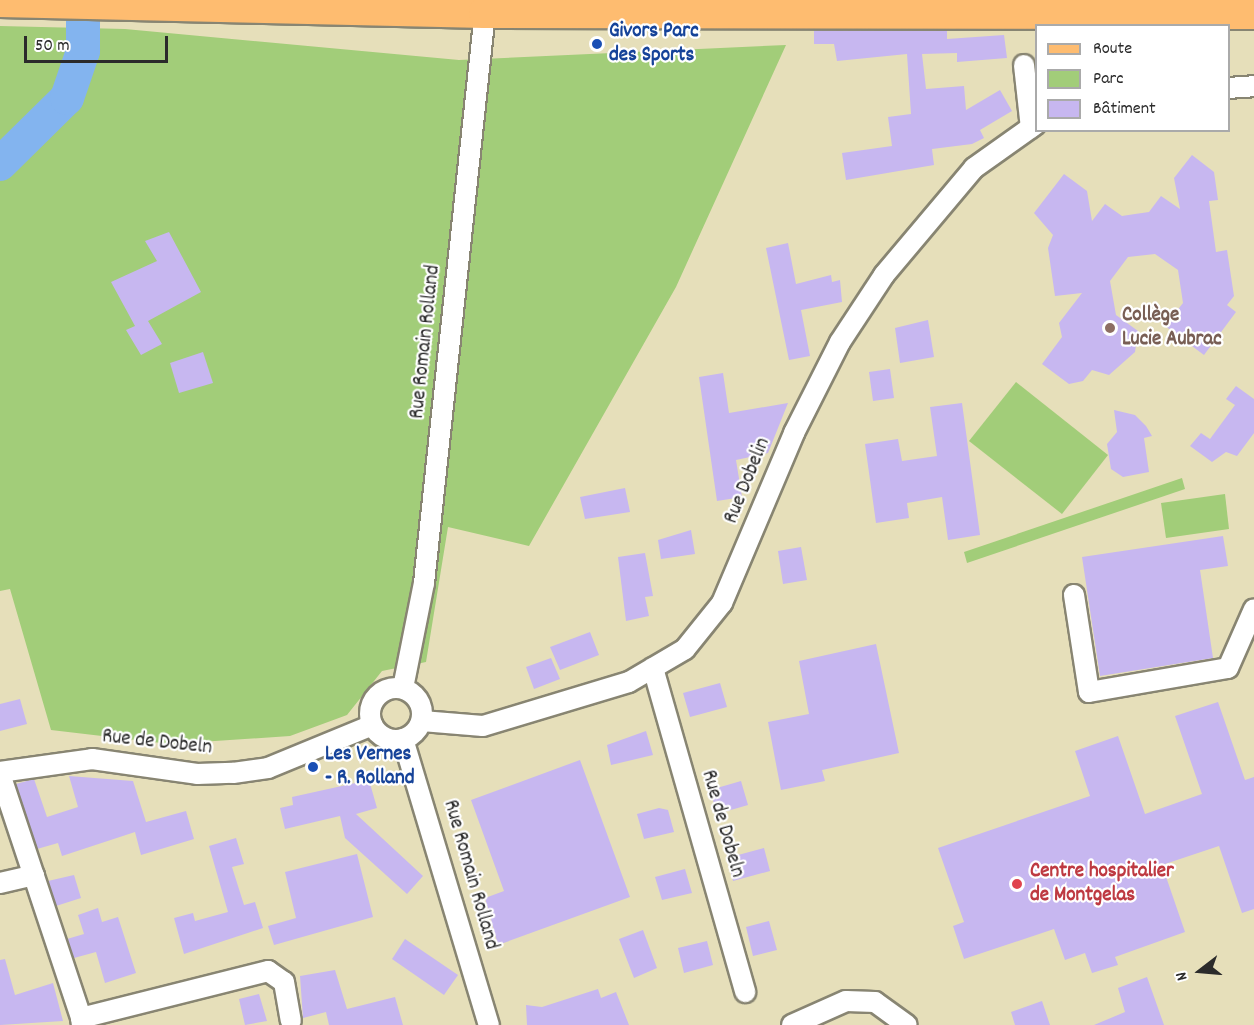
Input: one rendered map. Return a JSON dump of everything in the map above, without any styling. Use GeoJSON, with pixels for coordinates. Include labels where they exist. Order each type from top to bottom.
{"type":"FeatureCollection","features":[{"type":"Feature","properties":{"kind":"main road"},"geometry":{"type":"LineString","coordinates":[[0,1],[485,6],[1105,6],[1254,13]]}},
{"type":"Feature","properties":{"kind":"street","name":"Rue Romain Rolland"},"geometry":{"type":"LineString","coordinates":[[403,688],[424,583],[485,6]]}},
{"type":"Feature","properties":{"kind":"street"},"geometry":{"type":"LineString","coordinates":[[1024,64],[1034,126]]}},
{"type":"Feature","properties":{"kind":"street"},"geometry":{"type":"LineString","coordinates":[[1230,88],[1254,86]]}},
{"type":"Feature","properties":{"kind":"street","name":"Rue Dobelin"},"geometry":{"type":"LineString","coordinates":[[422,721],[483,726],[629,682],[685,649],[722,603],[794,433],[840,342],[884,275],[974,168],[1034,126]]}},
{"type":"Feature","properties":{"kind":"street"},"geometry":{"type":"LineString","coordinates":[[1074,595],[1089,692],[1228,668],[1254,609]]}},
{"type":"Feature","properties":{"kind":"street","name":"Rue de Dobeln"},"geometry":{"type":"LineString","coordinates":[[653,668],[745,992]]}},
{"type":"Feature","properties":{"kind":"street"},"geometry":{"type":"LineString","coordinates":[[403,688],[418,699],[422,721],[403,739],[386,738],[373,725],[371,708],[377,695],[403,688]]}},
{"type":"Feature","properties":{"kind":"street","name":"Rue de Dobeln"},"geometry":{"type":"LineString","coordinates":[[0,773],[92,759],[197,774],[233,773],[268,768],[373,725]]}},
{"type":"Feature","properties":{"kind":"street","name":"Rue Romain Rolland"},"geometry":{"type":"LineString","coordinates":[[403,739],[489,1025]]}},
{"type":"Feature","properties":{"kind":"street"},"geometry":{"type":"LineString","coordinates":[[0,773],[82,1022],[268,971],[284,982],[291,1020]]}},
{"type":"Feature","properties":{"kind":"street"},"geometry":{"type":"LineString","coordinates":[[0,883],[34,875]]}},
{"type":"Feature","properties":{"kind":"street"},"geometry":{"type":"LineString","coordinates":[[792,1025],[846,1001],[875,1002],[907,1025]]}},
{"type":"Feature","properties":{"kind":"green space"},"geometry":{"type":"Polygon","coordinates":[[[0,26],[125,29],[459,60],[786,45],[676,287],[529,546],[448,527],[426,662],[382,671],[347,715],[290,736],[170,744],[51,730],[10,589],[0,591],[0,26]]]}},
{"type":"Feature","properties":{"kind":"green space"},"geometry":{"type":"Polygon","coordinates":[[[1016,382],[1108,455],[1062,514],[969,441],[1016,382]]]}},
{"type":"Feature","properties":{"kind":"green space"},"geometry":{"type":"Polygon","coordinates":[[[1182,478],[1185,489],[967,563],[964,552],[1182,478]]]}},
{"type":"Feature","properties":{"kind":"green space"},"geometry":{"type":"Polygon","coordinates":[[[1225,494],[1229,529],[1166,538],[1161,503],[1225,494]]]}},
{"type":"Feature","properties":{"kind":"building"},"geometry":{"type":"Polygon","coordinates":[[[814,30],[947,31],[947,39],[1004,35],[1007,58],[957,62],[957,53],[922,54],[926,89],[964,86],[966,110],[1000,90],[1012,111],[980,130],[984,138],[972,144],[932,149],[934,165],[846,180],[842,153],[892,146],[888,117],[911,114],[907,54],[837,61],[834,44],[814,44],[814,30]]]}},
{"type":"Feature","properties":{"kind":"building"},"geometry":{"type":"Polygon","coordinates":[[[1192,155],[1214,172],[1218,200],[1209,201],[1216,252],[1227,250],[1234,296],[1227,305],[1236,312],[1204,355],[1165,326],[1183,303],[1178,270],[1155,254],[1128,257],[1110,281],[1116,315],[1138,331],[1135,352],[1109,375],[1092,370],[1083,381],[1069,384],[1042,364],[1062,337],[1059,323],[1082,293],[1055,296],[1048,248],[1053,235],[1034,213],[1064,174],[1087,191],[1092,221],[1105,204],[1122,216],[1149,212],[1161,196],[1180,209],[1174,178],[1192,155]]]}},
{"type":"Feature","properties":{"kind":"building"},"geometry":{"type":"Polygon","coordinates":[[[169,232],[201,292],[148,321],[162,344],[141,355],[126,330],[135,326],[111,282],[157,261],[145,241],[169,232]]]}},
{"type":"Feature","properties":{"kind":"building"},"geometry":{"type":"Polygon","coordinates":[[[788,243],[796,284],[831,275],[832,282],[840,280],[842,302],[801,310],[810,356],[789,360],[766,248],[788,243]]]}},
{"type":"Feature","properties":{"kind":"building"},"geometry":{"type":"Polygon","coordinates":[[[928,320],[934,357],[900,363],[895,328],[928,320]]]}},
{"type":"Feature","properties":{"kind":"building"},"geometry":{"type":"Polygon","coordinates":[[[203,352],[213,383],[179,393],[170,363],[203,352]]]}},
{"type":"Feature","properties":{"kind":"building"},"geometry":{"type":"Polygon","coordinates":[[[890,369],[894,398],[873,401],[869,372],[890,369]]]}},
{"type":"Feature","properties":{"kind":"building"},"geometry":{"type":"Polygon","coordinates":[[[723,373],[729,413],[788,403],[768,453],[736,460],[742,497],[717,501],[699,377],[723,373]]]}},
{"type":"Feature","properties":{"kind":"building"},"geometry":{"type":"Polygon","coordinates":[[[1236,386],[1254,399],[1254,433],[1237,456],[1226,452],[1212,462],[1190,446],[1201,433],[1210,439],[1235,405],[1226,399],[1236,386]]]}},
{"type":"Feature","properties":{"kind":"building"},"geometry":{"type":"Polygon","coordinates":[[[962,403],[980,535],[948,540],[942,497],[907,503],[909,518],[876,523],[865,444],[898,439],[902,461],[937,456],[930,407],[962,403]]]}},
{"type":"Feature","properties":{"kind":"building"},"geometry":{"type":"Polygon","coordinates":[[[1114,410],[1135,415],[1152,436],[1144,438],[1149,472],[1123,477],[1111,469],[1107,444],[1117,432],[1114,410]]]}},
{"type":"Feature","properties":{"kind":"building"},"geometry":{"type":"Polygon","coordinates":[[[625,488],[630,512],[585,519],[580,497],[625,488]]]}},
{"type":"Feature","properties":{"kind":"building"},"geometry":{"type":"Polygon","coordinates":[[[691,530],[695,554],[661,559],[658,540],[691,530]]]}},
{"type":"Feature","properties":{"kind":"building"},"geometry":{"type":"Polygon","coordinates":[[[1223,536],[1228,566],[1200,570],[1213,658],[1100,676],[1082,557],[1223,536]]]}},
{"type":"Feature","properties":{"kind":"building"},"geometry":{"type":"Polygon","coordinates":[[[801,547],[807,580],[783,584],[778,551],[801,547]]]}},
{"type":"Feature","properties":{"kind":"building"},"geometry":{"type":"Polygon","coordinates":[[[645,553],[653,596],[645,597],[649,616],[626,621],[618,557],[645,553]]]}},
{"type":"Feature","properties":{"kind":"building"},"geometry":{"type":"Polygon","coordinates":[[[590,632],[599,655],[560,670],[550,647],[590,632]]]}},
{"type":"Feature","properties":{"kind":"building"},"geometry":{"type":"Polygon","coordinates":[[[876,644],[899,753],[822,770],[825,781],[781,790],[768,722],[809,714],[799,661],[876,644]]]}},
{"type":"Feature","properties":{"kind":"building"},"geometry":{"type":"Polygon","coordinates":[[[551,658],[560,679],[534,689],[526,667],[551,658]]]}},
{"type":"Feature","properties":{"kind":"building"},"geometry":{"type":"Polygon","coordinates":[[[720,683],[727,707],[690,717],[683,693],[720,683]]]}},
{"type":"Feature","properties":{"kind":"building"},"geometry":{"type":"Polygon","coordinates":[[[20,699],[27,724],[0,731],[0,704],[20,699]]]}},
{"type":"Feature","properties":{"kind":"building"},"geometry":{"type":"Polygon","coordinates":[[[1218,702],[1245,780],[1254,777],[1254,909],[1242,913],[1219,846],[1162,865],[1185,932],[1115,957],[1118,965],[1092,973],[1085,953],[1065,960],[1054,929],[964,959],[953,926],[964,922],[938,848],[1090,796],[1075,751],[1118,736],[1145,814],[1202,794],[1175,716],[1218,702]]]}},
{"type":"Feature","properties":{"kind":"building"},"geometry":{"type":"Polygon","coordinates":[[[646,731],[653,755],[611,765],[607,745],[646,731]]]}},
{"type":"Feature","properties":{"kind":"building"},"geometry":{"type":"Polygon","coordinates":[[[580,760],[630,897],[498,945],[485,898],[504,891],[471,800],[580,760]]]}},
{"type":"Feature","properties":{"kind":"building"},"geometry":{"type":"Polygon","coordinates":[[[69,776],[133,781],[146,822],[186,811],[194,839],[141,855],[135,832],[62,856],[58,843],[37,849],[16,784],[34,779],[47,817],[78,807],[69,776]]]}},
{"type":"Feature","properties":{"kind":"building"},"geometry":{"type":"Polygon","coordinates":[[[369,780],[377,808],[356,814],[423,876],[407,894],[345,838],[340,816],[285,829],[280,808],[293,805],[292,797],[369,780]]]}},
{"type":"Feature","properties":{"kind":"building"},"geometry":{"type":"Polygon","coordinates":[[[741,781],[748,805],[717,814],[710,790],[741,781]]]}},
{"type":"Feature","properties":{"kind":"building"},"geometry":{"type":"Polygon","coordinates":[[[659,808],[668,810],[674,832],[644,839],[637,814],[659,808]]]}},
{"type":"Feature","properties":{"kind":"building"},"geometry":{"type":"Polygon","coordinates":[[[236,838],[244,864],[232,867],[244,905],[255,902],[263,928],[184,954],[174,918],[193,913],[195,921],[228,912],[209,846],[236,838]]]}},
{"type":"Feature","properties":{"kind":"building"},"geometry":{"type":"Polygon","coordinates":[[[764,848],[770,871],[733,881],[727,858],[764,848]]]}},
{"type":"Feature","properties":{"kind":"building"},"geometry":{"type":"Polygon","coordinates":[[[357,854],[373,917],[274,945],[268,926],[296,918],[285,872],[357,854]]]}},
{"type":"Feature","properties":{"kind":"building"},"geometry":{"type":"Polygon","coordinates":[[[685,869],[692,893],[662,900],[655,877],[685,869]]]}},
{"type":"Feature","properties":{"kind":"building"},"geometry":{"type":"Polygon","coordinates":[[[74,875],[81,898],[56,906],[48,881],[74,875]]]}},
{"type":"Feature","properties":{"kind":"building"},"geometry":{"type":"Polygon","coordinates":[[[98,908],[102,922],[118,917],[136,973],[105,983],[96,952],[74,958],[67,939],[84,934],[78,915],[98,908]]]}},
{"type":"Feature","properties":{"kind":"building"},"geometry":{"type":"Polygon","coordinates":[[[769,921],[777,950],[753,956],[746,927],[769,921]]]}},
{"type":"Feature","properties":{"kind":"building"},"geometry":{"type":"Polygon","coordinates":[[[643,930],[657,968],[634,978],[619,939],[643,930]]]}},
{"type":"Feature","properties":{"kind":"building"},"geometry":{"type":"Polygon","coordinates":[[[405,939],[458,975],[444,995],[392,959],[405,939]]]}},
{"type":"Feature","properties":{"kind":"building"},"geometry":{"type":"Polygon","coordinates":[[[707,941],[713,965],[684,973],[678,948],[707,941]]]}},
{"type":"Feature","properties":{"kind":"building"},"geometry":{"type":"Polygon","coordinates":[[[5,959],[15,995],[53,983],[63,1021],[0,1025],[0,960],[5,959]]]}},
{"type":"Feature","properties":{"kind":"building"},"geometry":{"type":"Polygon","coordinates":[[[335,970],[347,1009],[395,997],[403,1025],[329,1025],[326,1012],[303,1018],[300,976],[335,970]]]}},
{"type":"Feature","properties":{"kind":"building"},"geometry":{"type":"Polygon","coordinates":[[[1147,977],[1164,1025],[1094,1025],[1125,1012],[1118,988],[1147,977]]]}},
{"type":"Feature","properties":{"kind":"building"},"geometry":{"type":"Polygon","coordinates":[[[598,989],[601,998],[616,992],[629,1025],[527,1025],[526,1005],[542,1007],[598,989]]]}},
{"type":"Feature","properties":{"kind":"building"},"geometry":{"type":"Polygon","coordinates":[[[259,994],[267,1021],[245,1025],[239,999],[259,994]]]}},
{"type":"Feature","properties":{"kind":"building"},"geometry":{"type":"Polygon","coordinates":[[[1042,1001],[1050,1025],[1015,1025],[1011,1012],[1042,1001]]]}},
{"type":"Feature","properties":{"kind":"waterway"},"geometry":{"type":"LineString","coordinates":[[0,164],[67,98],[83,51],[83,0]]}},
{"type":"Feature","properties":{"kind":"place","name":"Givors Parc des Sports"},"geometry":{"type":"Point","coordinates":[597,44]}},
{"type":"Feature","properties":{"kind":"place","name":"Collège Lucie Aubrac"},"geometry":{"type":"Point","coordinates":[1110,328]}},
{"type":"Feature","properties":{"kind":"place","name":"Les Vernes - R. Rolland"},"geometry":{"type":"Point","coordinates":[313,767]}},
{"type":"Feature","properties":{"kind":"place","name":"Centre hospitalier de Montgelas"},"geometry":{"type":"Point","coordinates":[1017,884]}}]}
